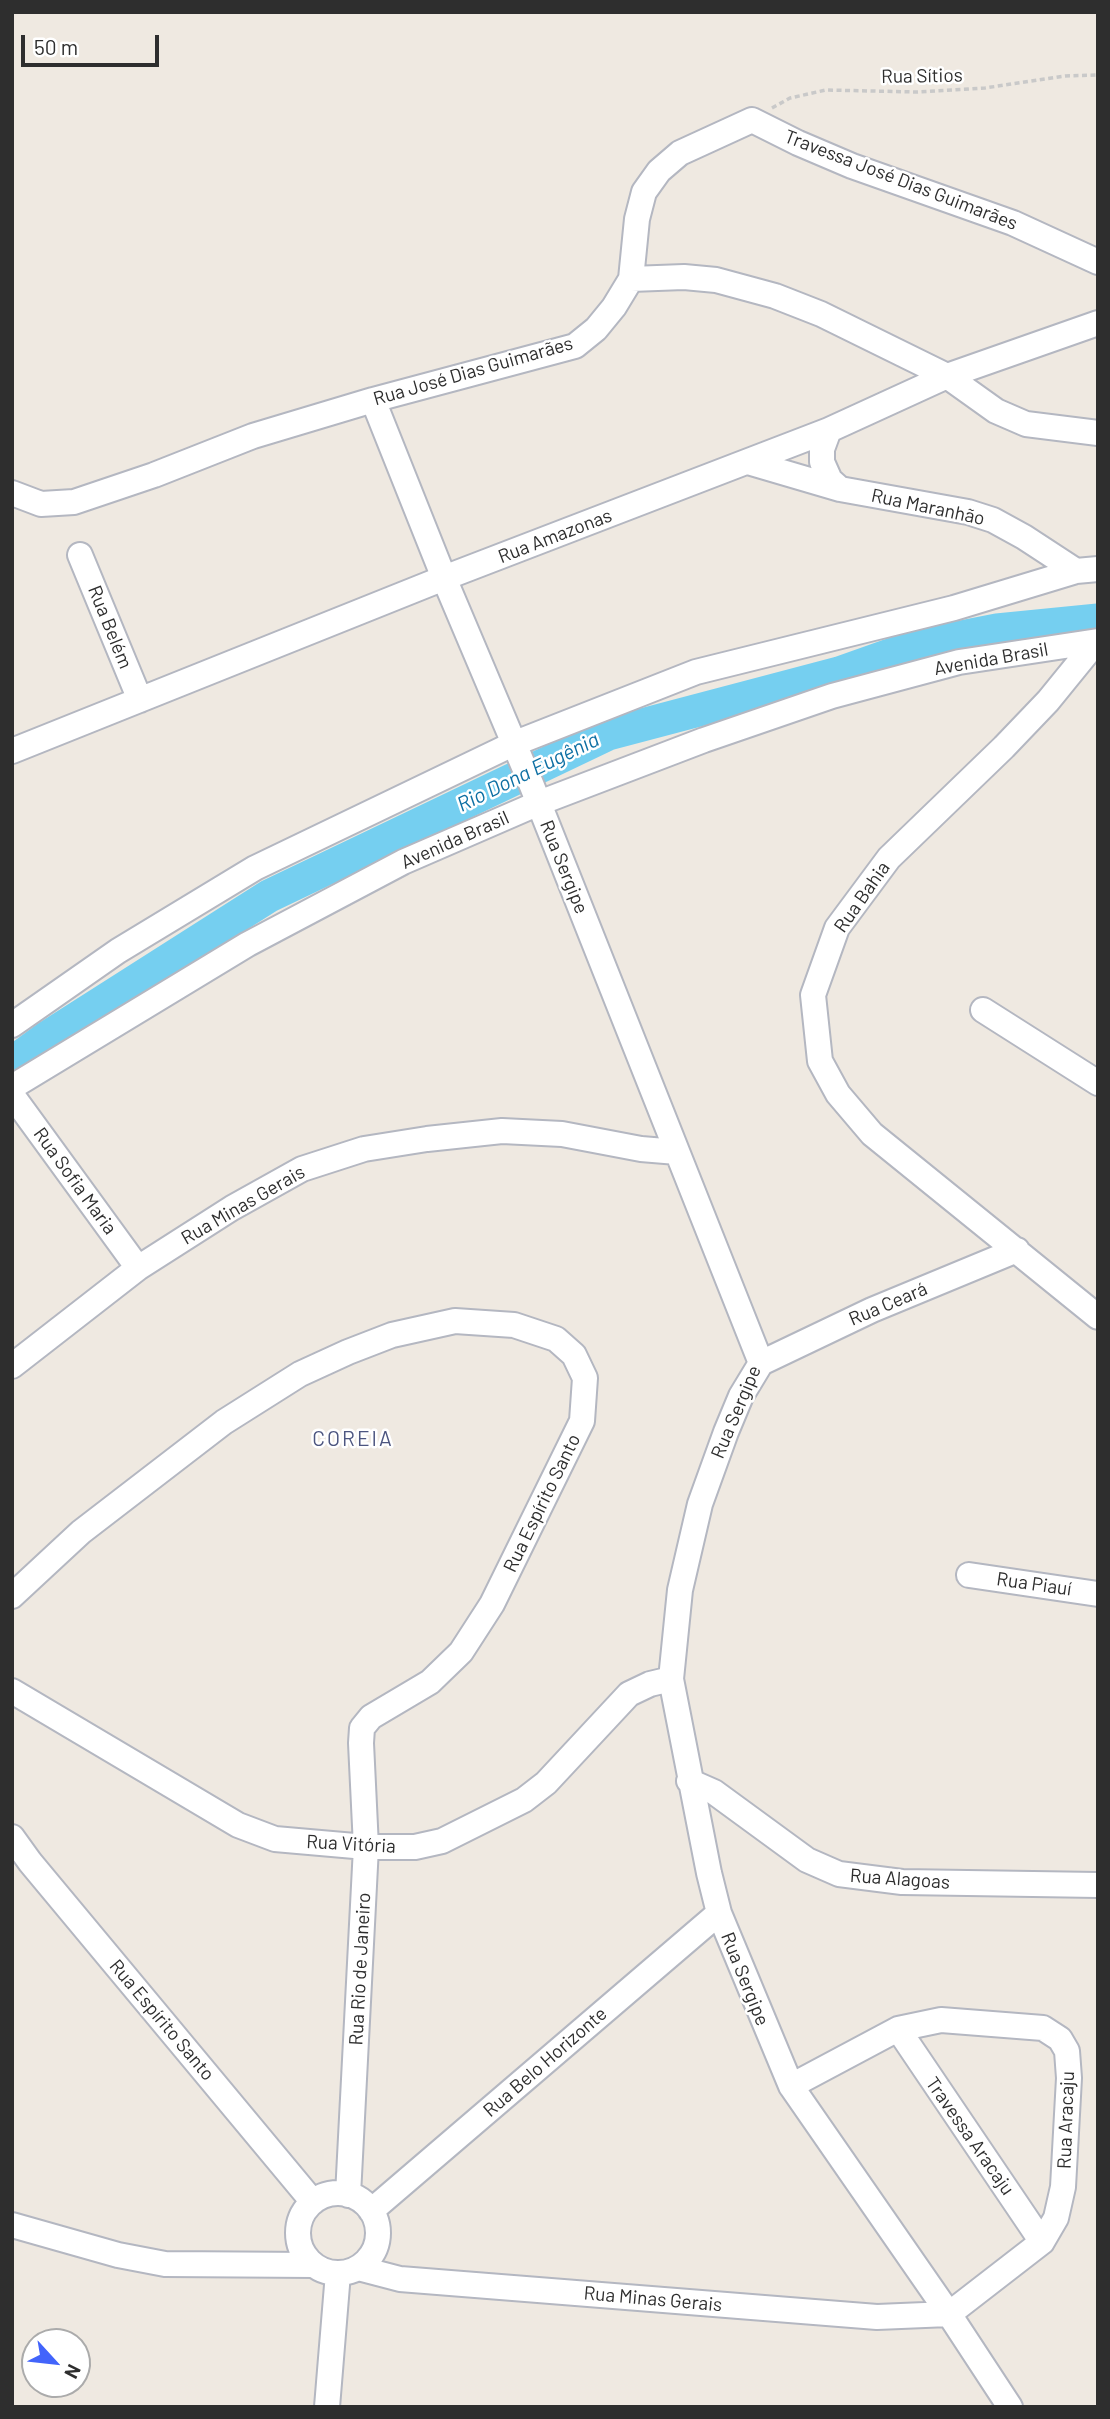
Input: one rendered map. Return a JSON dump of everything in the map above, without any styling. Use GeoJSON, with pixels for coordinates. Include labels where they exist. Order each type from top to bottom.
{"type":"FeatureCollection","features":[{"type":"Feature","properties":{"kind":"street","name":"Travessa José Dias Guimarães"},"geometry":{"type":"LineString","coordinates":[[752,120],[852,166],[1013,223],[1098,262]]}},
{"type":"Feature","properties":{"kind":"street"},"geometry":{"type":"LineString","coordinates":[[752,120],[680,153],[659,171],[645,192],[637,219],[631,279],[684,277],[716,280],[775,296],[854,330],[947,376],[996,411],[1027,424],[1098,433]]}},
{"type":"Feature","properties":{"kind":"street","name":"Rua José Dias Guimarães"},"geometry":{"type":"LineString","coordinates":[[12,493],[41,504],[74,502],[154,475],[253,436],[373,400],[575,346],[596,330],[631,279]]}},
{"type":"Feature","properties":{"kind":"street","name":"Rua Amazonas"},"geometry":{"type":"LineString","coordinates":[[12,751],[444,578],[748,462],[947,376],[1098,323]]}},
{"type":"Feature","properties":{"kind":"street","name":"Rua Sergipe"},"geometry":{"type":"LineString","coordinates":[[373,400],[444,578],[536,795],[761,1363],[741,1396],[700,1504],[680,1590],[671,1679],[689,1781],[719,1913],[791,2086],[1010,2407]]}},
{"type":"Feature","properties":{"kind":"street"},"geometry":{"type":"LineString","coordinates":[[829,429],[822,449],[822,462],[830,480],[841,489]]}},
{"type":"Feature","properties":{"kind":"street","name":"Rua Maranhão"},"geometry":{"type":"LineString","coordinates":[[748,462],[841,489],[968,512],[993,520],[1087,570]]}},
{"type":"Feature","properties":{"kind":"street","name":"Rua Belém"},"geometry":{"type":"LineString","coordinates":[[80,555],[140,700]]}},
{"type":"Feature","properties":{"kind":"street"},"geometry":{"type":"LineString","coordinates":[[12,1025],[118,951],[255,868],[515,749],[696,672],[954,608],[1087,570]]}},
{"type":"Feature","properties":{"kind":"street","name":"Avenida Brasil"},"geometry":{"type":"LineString","coordinates":[[12,1087],[248,944],[536,795],[832,696],[959,662],[1097,641]]}},
{"type":"Feature","properties":{"kind":"street","name":"Rua Bahia"},"geometry":{"type":"LineString","coordinates":[[1097,641],[1048,701],[1013,738],[889,858],[837,928],[813,995],[820,1061],[838,1094],[872,1134],[1098,1317]]}},
{"type":"Feature","properties":{"kind":"street"},"geometry":{"type":"LineString","coordinates":[[983,1010],[1098,1083]]}},
{"type":"Feature","properties":{"kind":"street","name":"Rua Sofia Maria"},"geometry":{"type":"LineString","coordinates":[[12,1095],[138,1268]]}},
{"type":"Feature","properties":{"kind":"street","name":"Rua Minas Gerais"},"geometry":{"type":"LineString","coordinates":[[12,1366],[138,1268],[232,1208],[302,1169],[364,1149],[502,1131],[562,1134],[641,1149],[677,1152]]}},
{"type":"Feature","properties":{"kind":"street","name":"Rua Ceará"},"geometry":{"type":"LineString","coordinates":[[761,1363],[872,1310],[1017,1250]]}},
{"type":"Feature","properties":{"kind":"street","name":"Rua Espírito Santo"},"geometry":{"type":"LineString","coordinates":[[12,1596],[81,1532],[168,1463],[224,1422],[300,1374],[393,1335],[455,1321],[514,1325],[556,1339],[574,1355],[585,1378],[582,1421],[552,1485],[492,1604],[461,1652],[430,1682],[371,1717],[362,1728],[361,1743]]}},
{"type":"Feature","properties":{"kind":"street","name":"Rua Piauí"},"geometry":{"type":"LineString","coordinates":[[969,1575],[1098,1594]]}},
{"type":"Feature","properties":{"kind":"street","name":"Rua Vitória"},"geometry":{"type":"LineString","coordinates":[[12,1690],[239,1825],[275,1839],[366,1847],[415,1847],[442,1841],[524,1800],[546,1783],[629,1694],[650,1684],[671,1679]]}},
{"type":"Feature","properties":{"kind":"street","name":"Rua Rio de Janeiro"},"geometry":{"type":"LineString","coordinates":[[348,2195],[366,1847],[361,1743]]}},
{"type":"Feature","properties":{"kind":"street","name":"Rua Alagoas"},"geometry":{"type":"LineString","coordinates":[[689,1781],[715,1792],[733,1804],[807,1860],[839,1874],[902,1882],[1098,1885]]}},
{"type":"Feature","properties":{"kind":"street","name":"Rua Espírito Santo"},"geometry":{"type":"LineString","coordinates":[[12,1837],[313,2202]]}},
{"type":"Feature","properties":{"kind":"street","name":"Rua Belo Horizonte"},"geometry":{"type":"LineString","coordinates":[[371,2211],[719,1913]]}},
{"type":"Feature","properties":{"kind":"street","name":"Rua Aracaju"},"geometry":{"type":"LineString","coordinates":[[791,2086],[898,2029],[941,2020],[1043,2028],[1060,2039],[1067,2051],[1069,2078],[1063,2187],[1056,2218],[1042,2242],[949,2314]]}},
{"type":"Feature","properties":{"kind":"street","name":"Travessa Aracaju"},"geometry":{"type":"LineString","coordinates":[[898,2029],[1042,2242]]}},
{"type":"Feature","properties":{"kind":"street"},"geometry":{"type":"LineString","coordinates":[[12,2225],[118,2255],[165,2264],[314,2266],[326,2271],[348,2270],[368,2259],[378,2236],[371,2211],[357,2198],[336,2194],[324,2196],[313,2202],[305,2211],[298,2234],[300,2246],[314,2266]]}},
{"type":"Feature","properties":{"kind":"street"},"geometry":{"type":"LineString","coordinates":[[327,2407],[348,2270]]}},
{"type":"Feature","properties":{"kind":"street","name":"Rua Minas Gerais"},"geometry":{"type":"LineString","coordinates":[[348,2270],[400,2279],[864,2316],[949,2314]]}},
{"type":"Feature","properties":{"kind":"path","name":"Rua Sítios"},"geometry":{"type":"LineString","coordinates":[[752,120],[790,98],[826,90],[916,92],[985,88],[1065,76],[1098,75]]}},
{"type":"Feature","properties":{"kind":"waterway","name":"Rio Dona Eugênia"},"geometry":{"type":"LineString","coordinates":[[12,1063],[46,1038],[269,896],[608,734],[839,673],[915,646],[997,630],[1098,620]]}},
{"type":"Feature","properties":{"kind":"district","name":"COREIA"},"geometry":{"type":"Point","coordinates":[353,1439]}}]}
